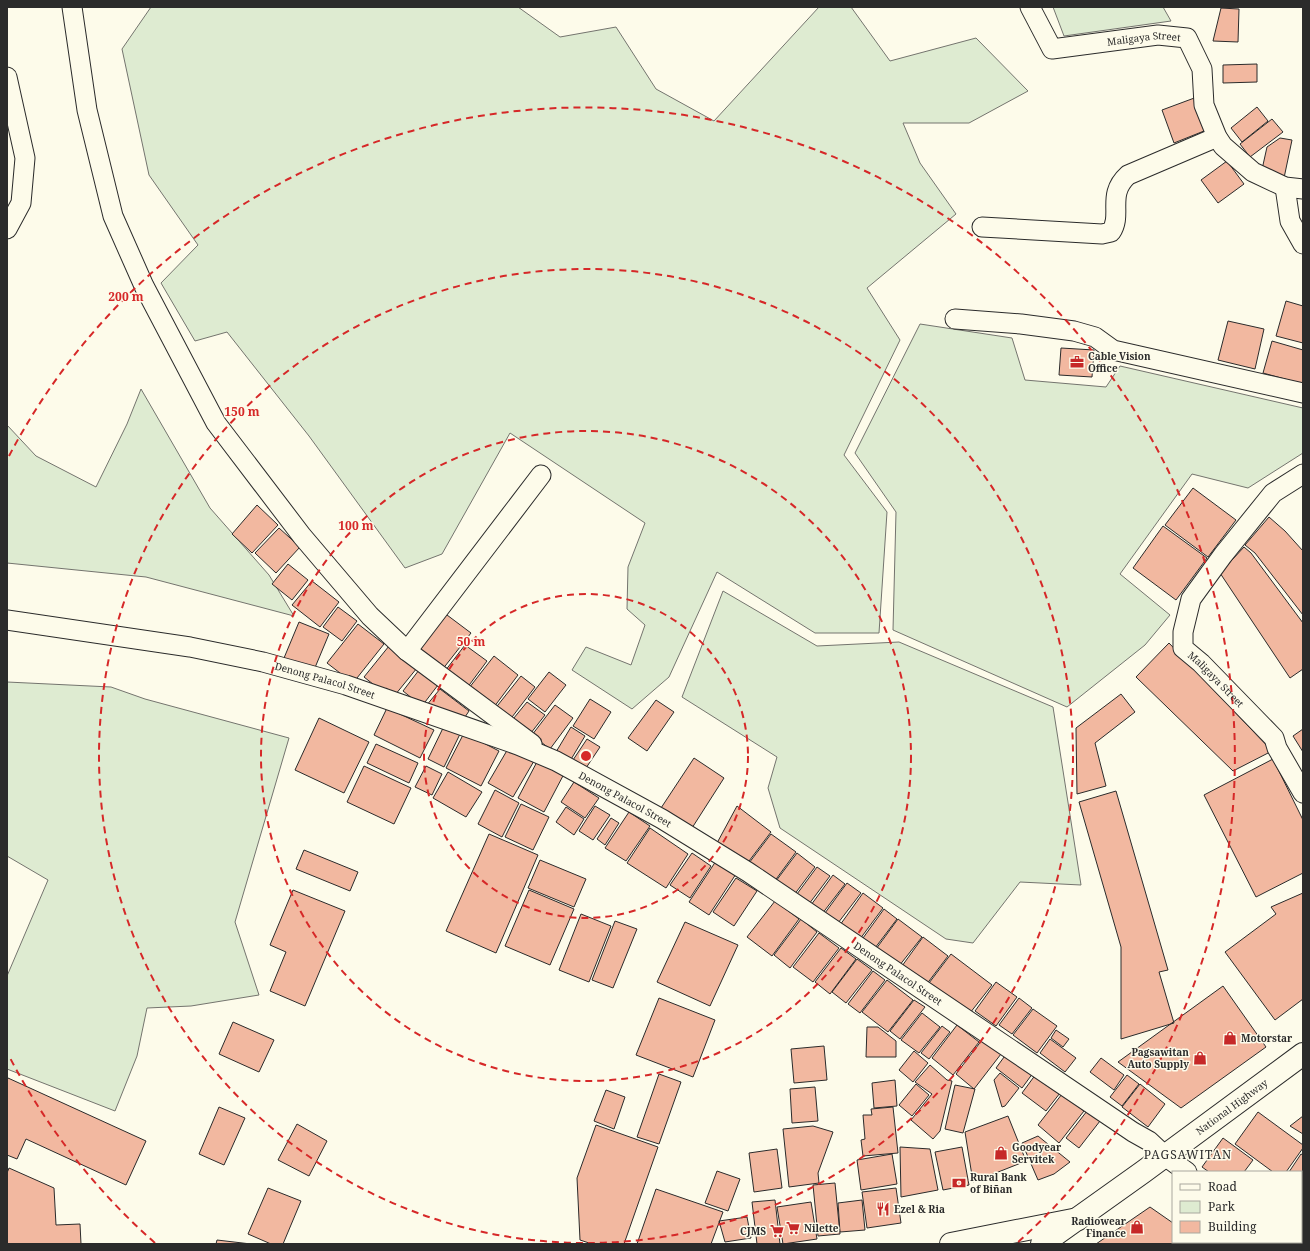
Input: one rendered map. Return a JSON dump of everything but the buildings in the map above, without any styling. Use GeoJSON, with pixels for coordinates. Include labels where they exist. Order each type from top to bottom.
{"type":"FeatureCollection","features":[{"type":"Feature","properties":{"kind":"main road","name":"National Highway"},"geometry":{"type":"LineString","coordinates":[[1042,1244],[1303,1054]]}},
{"type":"Feature","properties":{"kind":"main road"},"geometry":{"type":"LineString","coordinates":[[951,1244],[1078,1219]]}},
{"type":"Feature","properties":{"kind":"street"},"geometry":{"type":"LineString","coordinates":[[72,7],[87,110],[113,216],[144,286],[216,423],[302,536],[370,616],[407,651],[556,761]]}},
{"type":"Feature","properties":{"kind":"street","name":"Maligaya Street"},"geometry":{"type":"LineString","coordinates":[[1030,7],[1052,49],[1158,35],[1187,38],[1202,69],[1204,105],[1217,137],[1223,146],[1253,172],[1294,188],[1290,221],[1303,244]]}},
{"type":"Feature","properties":{"kind":"street"},"geometry":{"type":"LineString","coordinates":[[7,76],[21,204],[7,229]]}},
{"type":"Feature","properties":{"kind":"street"},"geometry":{"type":"LineString","coordinates":[[982,227],[1102,234],[1111,232],[1115,226],[1115,206],[1118,188],[1128,175],[1217,137]]}},
{"type":"Feature","properties":{"kind":"street"},"geometry":{"type":"LineString","coordinates":[[955,319],[1021,324],[1074,331],[1095,337],[1113,350],[1303,393]]}},
{"type":"Feature","properties":{"kind":"street","name":"Maligaya Street"},"geometry":{"type":"LineString","coordinates":[[1303,474],[1273,493],[1223,555],[1190,599],[1183,632],[1183,648],[1201,663],[1274,738],[1277,748],[1303,793]]}},
{"type":"Feature","properties":{"kind":"street"},"geometry":{"type":"LineString","coordinates":[[407,651],[541,475]]}},
{"type":"Feature","properties":{"kind":"street","name":"Denong Palacol Street"},"geometry":{"type":"LineString","coordinates":[[7,620],[190,647],[263,662],[346,685],[518,745],[556,761],[662,819],[748,872],[1133,1132],[1149,1141],[1164,1156],[1185,1171]]}},
{"type":"Feature","properties":{"kind":"green space"},"geometry":{"type":"Polygon","coordinates":[[[151,7],[518,7],[560,37],[616,27],[656,89],[714,121],[819,7],[851,7],[890,61],[976,38],[1028,91],[969,123],[903,123],[920,163],[956,214],[867,288],[900,340],[844,455],[887,512],[879,633],[815,633],[717,572],[669,677],[632,709],[572,670],[586,647],[631,665],[645,625],[627,609],[628,567],[645,523],[510,433],[442,554],[405,568],[309,436],[227,332],[195,341],[161,283],[198,245],[149,175],[122,49],[151,7]]]}},
{"type":"Feature","properties":{"kind":"green space"},"geometry":{"type":"Polygon","coordinates":[[[1053,7],[1163,7],[1171,21],[1064,36],[1053,7]]]}},
{"type":"Feature","properties":{"kind":"green space"},"geometry":{"type":"Polygon","coordinates":[[[920,324],[1012,338],[1025,380],[1106,387],[1120,366],[1303,408],[1303,453],[1248,488],[1192,474],[1120,574],[1170,615],[1145,645],[1067,707],[893,630],[896,512],[855,453],[920,324]]]}},
{"type":"Feature","properties":{"kind":"green space"},"geometry":{"type":"Polygon","coordinates":[[[141,389],[210,508],[269,575],[294,616],[146,577],[7,563],[7,425],[36,456],[96,487],[127,424],[141,389]]]}},
{"type":"Feature","properties":{"kind":"green space"},"geometry":{"type":"Polygon","coordinates":[[[723,591],[817,646],[899,642],[1053,707],[1081,885],[1020,882],[973,943],[946,939],[780,828],[768,788],[777,757],[682,697],[723,591]]]}},
{"type":"Feature","properties":{"kind":"green space"},"geometry":{"type":"Polygon","coordinates":[[[7,682],[111,687],[145,699],[289,738],[235,922],[259,995],[191,1006],[147,1008],[137,1056],[115,1111],[7,1069],[7,976],[48,880],[7,856],[7,682]]]}},
{"type":"Feature","properties":{"kind":"place","name":"Cable Vision Office"},"geometry":{"type":"Point","coordinates":[1077,362]}},
{"type":"Feature","properties":{"kind":"place","name":"Motorstar"},"geometry":{"type":"Point","coordinates":[1230,1038]}},
{"type":"Feature","properties":{"kind":"place","name":"Pagsawitan Auto Supply"},"geometry":{"type":"Point","coordinates":[1200,1058]}},
{"type":"Feature","properties":{"kind":"place","name":"Goodyear Servitek"},"geometry":{"type":"Point","coordinates":[1001,1153]}},
{"type":"Feature","properties":{"kind":"place","name":"Rural Bank of Biñan"},"geometry":{"type":"Point","coordinates":[959,1183]}},
{"type":"Feature","properties":{"kind":"place","name":"Ezel & Ria"},"geometry":{"type":"Point","coordinates":[883,1209]}},
{"type":"Feature","properties":{"kind":"place","name":"Radiowear Finance"},"geometry":{"type":"Point","coordinates":[1137,1227]}},
{"type":"Feature","properties":{"kind":"place","name":"Nilette"},"geometry":{"type":"Point","coordinates":[793,1228]}},
{"type":"Feature","properties":{"kind":"place","name":"CJMS"},"geometry":{"type":"Point","coordinates":[777,1231]}},
{"type":"Feature","properties":{"kind":"district","name":"PAGSAWITAN"},"geometry":{"type":"Point","coordinates":[1188,1155]}}]}
